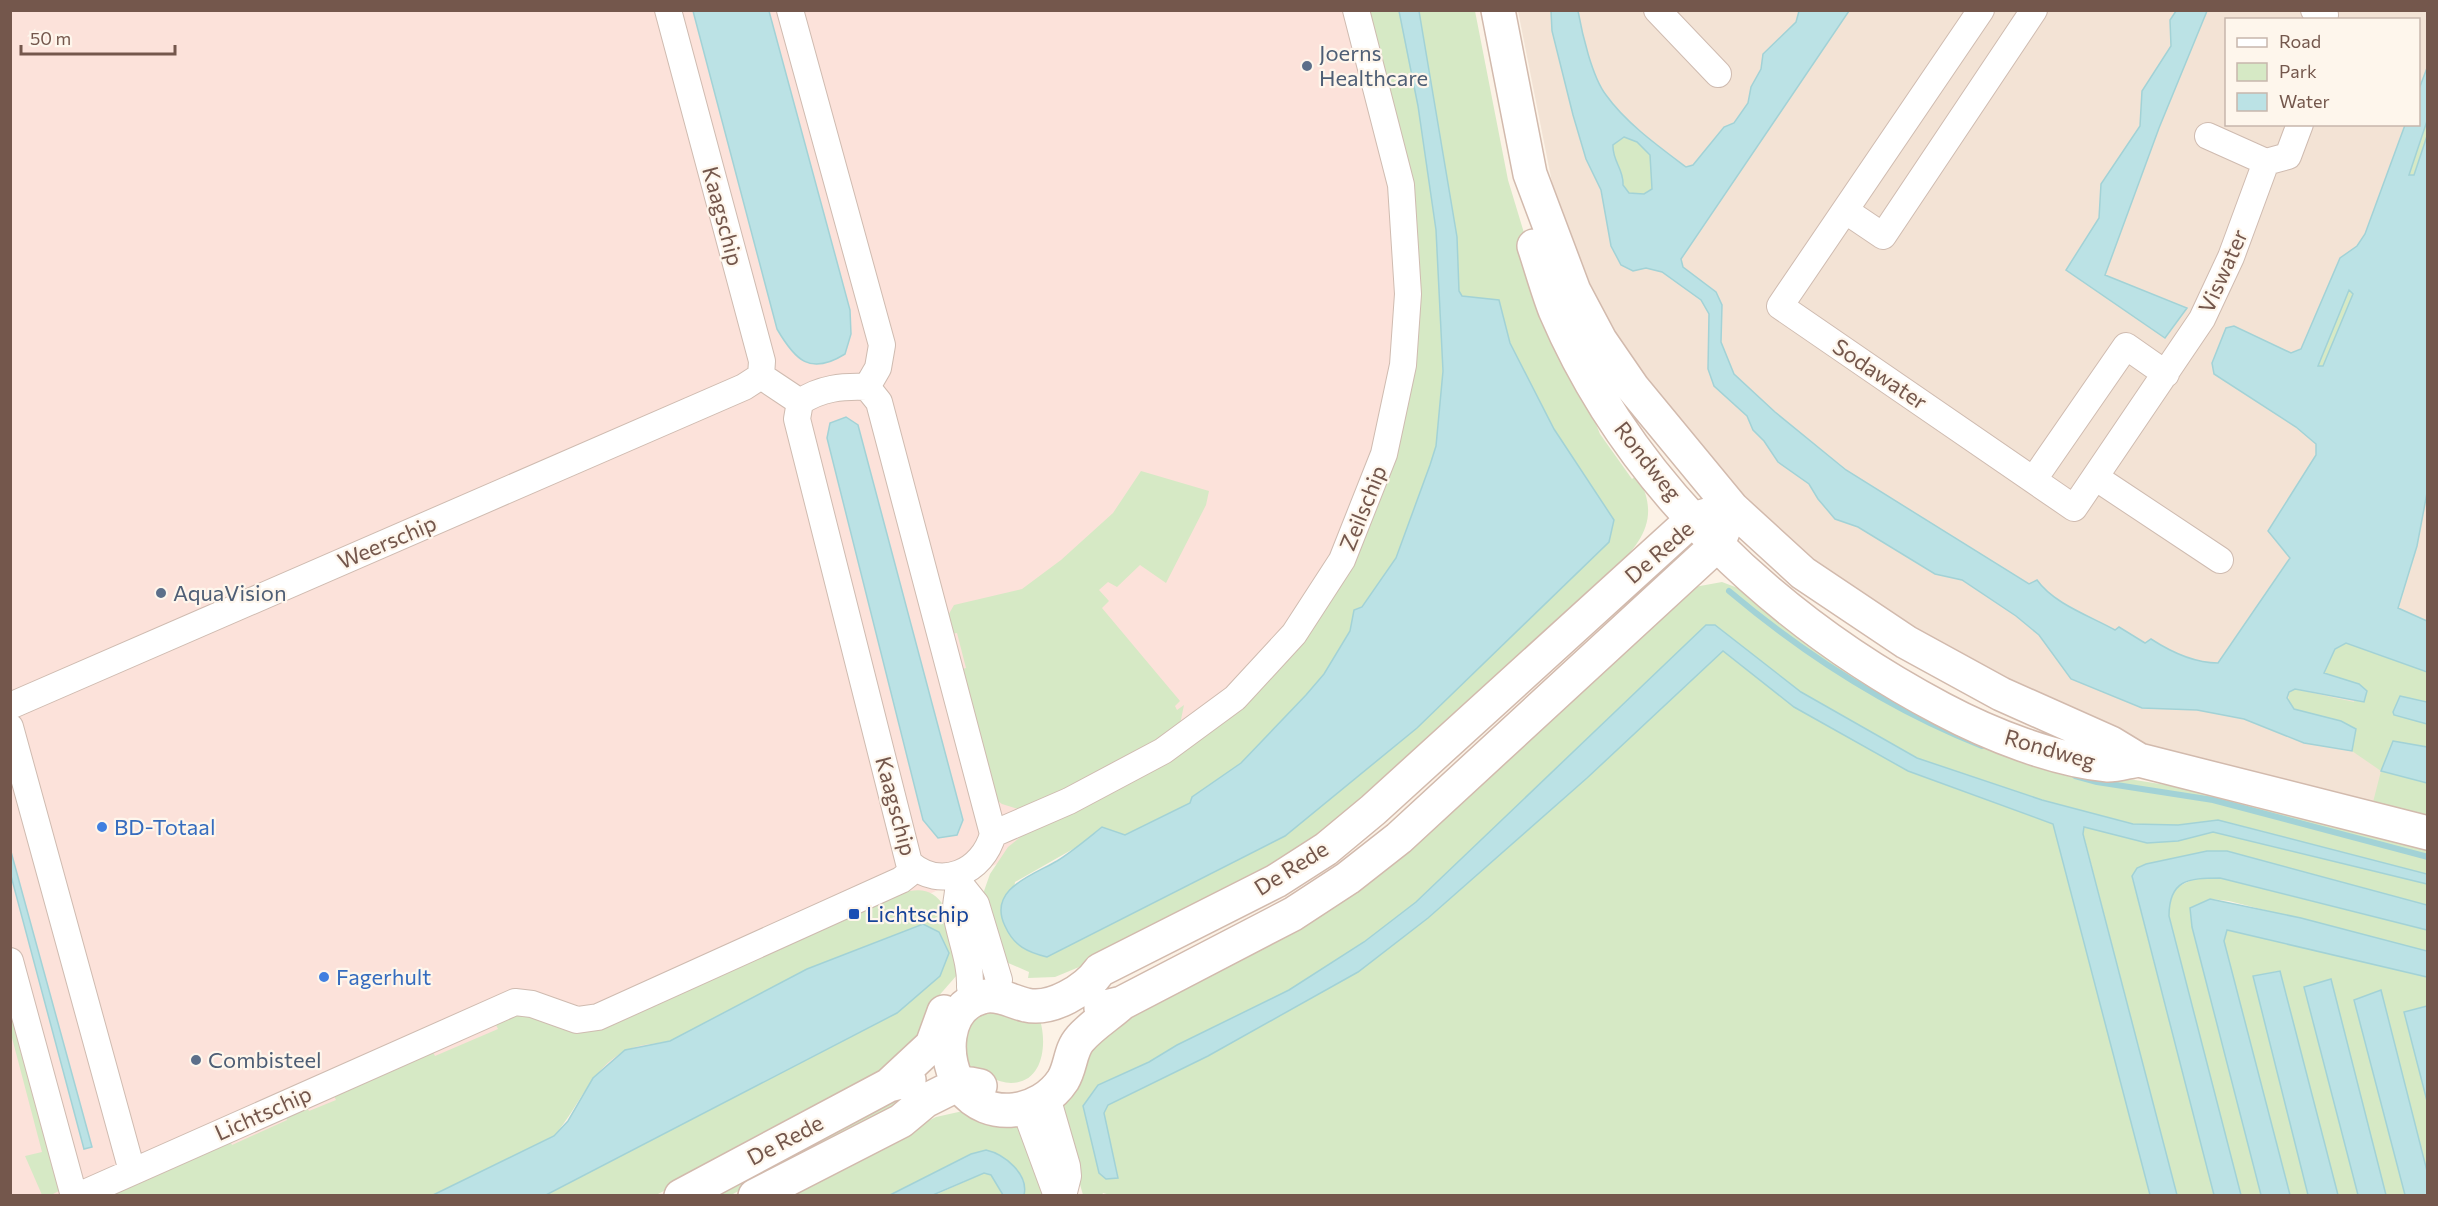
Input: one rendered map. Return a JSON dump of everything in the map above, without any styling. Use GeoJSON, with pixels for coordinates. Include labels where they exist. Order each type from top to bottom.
{"type":"FeatureCollection","features":[{"type":"Feature","properties":{"kind":"main road","name":"Rondweg"},"geometry":{"type":"LineString","coordinates":[[1479,10],[1515,188],[1555,309],[1610,411],[1656,475],[1693,519],[1762,588],[1829,641],[1902,688],[1966,722],[2070,757],[2110,765],[2139,760]]}},
{"type":"Feature","properties":{"kind":"main road","name":"Rondweg"},"geometry":{"type":"LineString","coordinates":[[1498,10],[1530,174],[1574,291],[1600,340],[1633,388],[1732,508],[1803,573],[1875,623],[1965,676],[2112,743],[2139,760],[2427,833]]}},
{"type":"Feature","properties":{"kind":"main road","name":"De Rede"},"geometry":{"type":"LineString","coordinates":[[1041,998],[1091,983],[1100,970],[1276,881],[1326,849],[1373,810],[1693,519],[1732,508]]}},
{"type":"Feature","properties":{"kind":"main road","name":"De Rede"},"geometry":{"type":"LineString","coordinates":[[1066,1047],[1080,1039],[1122,1003],[1293,914],[1348,878],[1399,838],[1718,544],[1732,508]]}},
{"type":"Feature","properties":{"kind":"main road"},"geometry":{"type":"LineString","coordinates":[[980,990],[984,996],[996,996],[1036,1007],[1041,998],[1066,1047],[1064,1078],[1038,1097],[1001,1110],[966,1092],[940,1047],[947,1007],[980,990]]}},
{"type":"Feature","properties":{"kind":"main road","name":"De Rede"},"geometry":{"type":"LineString","coordinates":[[681,1196],[889,1085],[940,1047]]}},
{"type":"Feature","properties":{"kind":"main road","name":"De Rede"},"geometry":{"type":"LineString","coordinates":[[755,1196],[901,1121],[928,1115],[962,1100],[966,1092]]}},
{"type":"Feature","properties":{"kind":"street","name":"Kaagschip"},"geometry":{"type":"LineString","coordinates":[[668,10],[762,361],[761,376]]}},
{"type":"Feature","properties":{"kind":"street"},"geometry":{"type":"LineString","coordinates":[[790,10],[882,345],[878,368],[867,387]]}},
{"type":"Feature","properties":{"kind":"street","name":"Zeilschip"},"geometry":{"type":"LineString","coordinates":[[993,834],[1069,801],[1163,751],[1235,698],[1294,634],[1342,560],[1384,454],[1403,365],[1408,294],[1401,185],[1356,10]]}},
{"type":"Feature","properties":{"kind":"street"},"geometry":{"type":"LineString","coordinates":[[1657,10],[1718,74]]}},
{"type":"Feature","properties":{"kind":"street","name":"Sodawater"},"geometry":{"type":"LineString","coordinates":[[1982,10],[1780,306],[2074,508]]}},
{"type":"Feature","properties":{"kind":"street"},"geometry":{"type":"LineString","coordinates":[[1846,211],[1883,236],[2034,10]]}},
{"type":"Feature","properties":{"kind":"street"},"geometry":{"type":"LineString","coordinates":[[2208,136],[2266,162],[2288,156],[2299,126]]}},
{"type":"Feature","properties":{"kind":"street","name":"Viswater"},"geometry":{"type":"LineString","coordinates":[[2074,508],[2202,319],[2231,257],[2266,162]]}},
{"type":"Feature","properties":{"kind":"street"},"geometry":{"type":"LineString","coordinates":[[2034,479],[2126,346],[2166,374]]}},
{"type":"Feature","properties":{"kind":"street"},"geometry":{"type":"LineString","coordinates":[[761,376],[800,402],[814,393],[836,387],[867,387]]}},
{"type":"Feature","properties":{"kind":"street","name":"Weerschip"},"geometry":{"type":"LineString","coordinates":[[10,706],[744,387],[761,376]]}},
{"type":"Feature","properties":{"kind":"street"},"geometry":{"type":"LineString","coordinates":[[867,387],[879,402],[993,834],[990,846],[978,863],[959,880],[956,910],[969,969],[980,990]]}},
{"type":"Feature","properties":{"kind":"street","name":"Kaagschip"},"geometry":{"type":"LineString","coordinates":[[800,402],[797,419],[909,863],[915,869],[959,880]]}},
{"type":"Feature","properties":{"kind":"street"},"geometry":{"type":"LineString","coordinates":[[2095,477],[2220,560]]}},
{"type":"Feature","properties":{"kind":"street"},"geometry":{"type":"LineString","coordinates":[[10,727],[132,1171]]}},
{"type":"Feature","properties":{"kind":"street","name":"Lichtschip"},"geometry":{"type":"LineString","coordinates":[[76,1196],[515,1002],[532,1004],[576,1020],[598,1017],[901,880],[915,869]]}},
{"type":"Feature","properties":{"kind":"street"},"geometry":{"type":"LineString","coordinates":[[10,961],[76,1196]]}},
{"type":"Feature","properties":{"kind":"street"},"geometry":{"type":"LineString","coordinates":[[1038,1097],[1058,1196]]}},
{"type":"Feature","properties":{"kind":"street"},"geometry":{"type":"LineString","coordinates":[[1038,1097],[1067,1166],[1068,1176],[1063,1196]]}},
{"type":"Feature","properties":{"kind":"shaded area"},"geometry":{"type":"Polygon","coordinates":[[[10,11],[1396,11],[1433,302],[1264,718],[1026,851],[873,919],[412,1195],[11,1195],[10,11]]]}},
{"type":"Feature","properties":{"kind":"shaded area"},"geometry":{"type":"Polygon","coordinates":[[[1518,11],[2427,11],[2427,822],[2141,745],[1975,669],[1852,595],[1722,483],[1615,355],[1565,248],[1518,11]]]}},
{"type":"Feature","properties":{"kind":"green space"},"geometry":{"type":"Polygon","coordinates":[[[1363,11],[1399,11],[1418,106],[1436,230],[1443,371],[1436,446],[1396,558],[1362,607],[1354,610],[1350,631],[1324,674],[1241,763],[1193,797],[1190,803],[1125,835],[1080,845],[1015,882],[1008,933],[1614,520],[1554,429],[1510,343],[1499,300],[1462,296],[1459,291],[1457,237],[1419,11],[1475,11],[1508,180],[1557,342],[1586,399],[1600,434],[1632,479],[1637,475],[1648,504],[1645,528],[1633,549],[1613,571],[1349,815],[1272,869],[1084,965],[1055,977],[1028,978],[1029,972],[1006,962],[985,903],[984,891],[990,874],[1008,847],[1028,831],[1164,763],[1330,589],[1415,318],[1363,11]]]}},
{"type":"Feature","properties":{"kind":"green space"},"geometry":{"type":"Polygon","coordinates":[[[2427,121],[2427,136],[2414,175],[2408,176],[2427,121]]]}},
{"type":"Feature","properties":{"kind":"green space"},"geometry":{"type":"Polygon","coordinates":[[[1624,136],[1637,142],[1650,155],[1652,190],[1644,195],[1629,193],[1617,170],[1613,145],[1624,136]]]}},
{"type":"Feature","properties":{"kind":"green space"},"geometry":{"type":"Polygon","coordinates":[[[2349,289],[2353,293],[2323,366],[2317,366],[2349,289]]]}},
{"type":"Feature","properties":{"kind":"green space"},"geometry":{"type":"Polygon","coordinates":[[[1141,471],[1209,491],[1206,505],[1166,583],[1140,565],[1117,587],[1108,582],[1099,590],[1109,601],[1102,608],[1180,701],[1175,706],[1177,710],[1184,705],[1179,729],[1125,763],[1018,809],[1002,804],[995,799],[959,670],[966,668],[957,633],[950,634],[946,619],[954,605],[1022,589],[1061,560],[1113,513],[1141,471]]]}},
{"type":"Feature","properties":{"kind":"green space"},"geometry":{"type":"Polygon","coordinates":[[[1722,582],[1743,590],[1762,603],[2116,777],[2223,794],[2427,844],[2427,874],[2218,820],[2178,825],[2133,824],[2042,800],[1917,758],[1801,692],[1715,625],[1706,625],[1416,902],[1364,942],[1289,990],[1177,1045],[1149,1062],[1098,1085],[1094,1146],[1099,1173],[1106,1179],[1118,1177],[1104,1113],[1108,1105],[1208,1056],[1358,972],[1428,918],[1587,778],[1723,651],[1794,707],[1908,771],[2053,824],[2150,1195],[1114,1196],[1103,1193],[1102,1195],[1083,1195],[1062,1121],[1062,1102],[1101,1032],[1186,986],[1689,588],[1722,582]]]}},
{"type":"Feature","properties":{"kind":"green space"},"geometry":{"type":"Polygon","coordinates":[[[2346,643],[2427,672],[2427,702],[2400,696],[2395,715],[2427,724],[2427,747],[2393,742],[2427,783],[2427,824],[2371,810],[2381,771],[2352,751],[2356,729],[2294,709],[2288,703],[2289,692],[2295,689],[2354,702],[2359,684],[2323,673],[2335,649],[2346,643]]]}},
{"type":"Feature","properties":{"kind":"green space"},"geometry":{"type":"Polygon","coordinates":[[[2084,827],[2147,843],[2178,841],[2213,832],[2427,884],[2427,905],[2227,851],[2137,868],[2132,877],[2214,1195],[2177,1195],[2083,833],[2084,827]]]}},
{"type":"Feature","properties":{"kind":"green space"},"geometry":{"type":"Polygon","coordinates":[[[2196,878],[2220,878],[2427,930],[2427,951],[2229,901],[2210,899],[2190,908],[2192,927],[2261,1195],[2241,1195],[2169,916],[2171,895],[2177,888],[2196,878]]]}},
{"type":"Feature","properties":{"kind":"green space"},"geometry":{"type":"Polygon","coordinates":[[[907,887],[910,891],[930,892],[944,906],[958,968],[957,975],[936,999],[933,1016],[909,1055],[771,1136],[656,1195],[546,1195],[897,1013],[923,924],[670,1041],[625,1051],[613,1058],[594,1078],[554,1136],[433,1195],[103,1196],[229,1139],[232,1145],[287,1120],[285,1114],[306,1105],[309,1111],[336,1100],[333,1094],[432,1050],[435,1056],[498,1029],[494,1021],[527,1014],[543,1018],[572,1031],[589,1030],[857,915],[855,911],[907,887]]]}},
{"type":"Feature","properties":{"kind":"green space"},"geometry":{"type":"Polygon","coordinates":[[[2232,929],[2427,977],[2427,1006],[2404,1012],[2427,1101],[2427,1171],[2381,991],[2354,1000],[2405,1195],[2386,1195],[2331,979],[2304,987],[2358,1195],[2338,1195],[2279,971],[2254,976],[2308,1195],[2290,1195],[2224,941],[2227,930],[2232,929]]]}},
{"type":"Feature","properties":{"kind":"green space"},"geometry":{"type":"Polygon","coordinates":[[[10,987],[61,1190],[51,1195],[42,1195],[25,1156],[42,1152],[11,1034],[10,987]]]}},
{"type":"Feature","properties":{"kind":"green space"},"geometry":{"type":"Polygon","coordinates":[[[990,1008],[1040,1020],[1043,1050],[1037,1069],[1022,1081],[1006,1083],[966,1070],[966,1034],[973,1020],[990,1008]]]}},
{"type":"Feature","properties":{"kind":"green space"},"geometry":{"type":"Polygon","coordinates":[[[899,1091],[906,1104],[731,1195],[698,1196],[899,1091]]]}},
{"type":"Feature","properties":{"kind":"green space"},"geometry":{"type":"Polygon","coordinates":[[[963,1111],[982,1113],[1022,1128],[1047,1195],[1024,1195],[1023,1179],[1019,1173],[1007,1162],[986,1150],[971,1154],[890,1195],[782,1196],[936,1117],[963,1111]]]}},
{"type":"Feature","properties":{"kind":"green space"},"geometry":{"type":"Polygon","coordinates":[[[984,1173],[991,1175],[1003,1195],[933,1196],[984,1173]]]}},
{"type":"Feature","properties":{"kind":"water"},"geometry":{"type":"Polygon","coordinates":[[[693,11],[769,11],[850,310],[851,334],[845,354],[833,361],[813,364],[805,361],[790,349],[777,329],[693,11]]]}},
{"type":"Feature","properties":{"kind":"water"},"geometry":{"type":"Polygon","coordinates":[[[1399,11],[1419,11],[1457,237],[1459,291],[1462,296],[1499,300],[1510,343],[1554,429],[1614,520],[1609,542],[1417,728],[1285,836],[1047,957],[1033,953],[1017,943],[1005,926],[1001,913],[1002,902],[1007,893],[1025,878],[1063,857],[1102,827],[1125,835],[1190,803],[1192,797],[1241,763],[1324,674],[1350,631],[1354,610],[1362,607],[1396,558],[1436,446],[1443,371],[1436,230],[1418,106],[1399,11]]]}},
{"type":"Feature","properties":{"kind":"water"},"geometry":{"type":"Polygon","coordinates":[[[1551,11],[1578,11],[1592,66],[1606,95],[1633,125],[1686,167],[1693,165],[1724,127],[1734,123],[1748,103],[1751,87],[1761,69],[1763,54],[1796,22],[1799,11],[1849,11],[1681,259],[1683,267],[1716,292],[1722,305],[1721,342],[1734,374],[1775,412],[1846,470],[2029,584],[2037,580],[2053,596],[2073,609],[2115,630],[2119,627],[2145,643],[2151,639],[2183,656],[2218,663],[2290,558],[2268,531],[2316,455],[2316,444],[2296,427],[2214,374],[2212,363],[2226,328],[2234,326],[2291,353],[2301,349],[2340,258],[2357,246],[2365,234],[2405,126],[2420,126],[2420,86],[2427,68],[2427,121],[2409,175],[2414,175],[2427,136],[2427,493],[2417,546],[2398,608],[2427,621],[2427,672],[2346,643],[2335,649],[2324,673],[2359,684],[2367,691],[2364,702],[2295,689],[2289,692],[2287,698],[2294,709],[2341,721],[2356,729],[2352,751],[2304,743],[2244,719],[2197,710],[2142,708],[2071,679],[2039,635],[2016,616],[1962,580],[1935,574],[1858,527],[1835,519],[1809,484],[1778,462],[1764,441],[1753,430],[1747,416],[1714,386],[1708,369],[1709,314],[1701,300],[1662,272],[1646,268],[1633,271],[1621,265],[1611,246],[1601,190],[1586,159],[1552,31],[1551,11]],[[1624,137],[1613,145],[1613,151],[1622,174],[1623,185],[1629,193],[1644,194],[1652,189],[1650,155],[1637,142],[1624,137]],[[2349,290],[2318,366],[2323,366],[2353,294],[2349,290]]]}},
{"type":"Feature","properties":{"kind":"water"},"geometry":{"type":"Polygon","coordinates":[[[2176,11],[2207,11],[2159,128],[2105,275],[2187,308],[2165,338],[2066,270],[2099,218],[2101,184],[2140,126],[2142,91],[2171,46],[2170,20],[2176,11]]]}},
{"type":"Feature","properties":{"kind":"water"},"geometry":{"type":"Polygon","coordinates":[[[846,417],[858,425],[963,820],[957,835],[938,838],[923,820],[827,438],[830,423],[846,417]]]}},
{"type":"Feature","properties":{"kind":"water"},"geometry":{"type":"Polygon","coordinates":[[[1706,625],[1715,625],[1801,692],[1917,758],[2042,800],[2133,824],[2178,825],[2218,820],[2427,874],[2427,884],[2213,832],[2178,841],[2147,843],[2084,827],[2083,834],[2177,1195],[2150,1195],[2053,824],[1908,771],[1794,707],[1723,651],[1587,778],[1428,918],[1358,972],[1208,1056],[1108,1105],[1104,1113],[1118,1178],[1106,1179],[1099,1173],[1083,1106],[1098,1085],[1149,1062],[1177,1045],[1289,990],[1364,942],[1416,902],[1706,625]]]}},
{"type":"Feature","properties":{"kind":"water"},"geometry":{"type":"Polygon","coordinates":[[[2400,696],[2427,702],[2427,724],[2394,715],[2393,712],[2400,696]]]}},
{"type":"Feature","properties":{"kind":"water"},"geometry":{"type":"Polygon","coordinates":[[[2393,741],[2427,747],[2427,783],[2381,771],[2393,741]]]}},
{"type":"Feature","properties":{"kind":"water"},"geometry":{"type":"Polygon","coordinates":[[[10,848],[92,1147],[84,1149],[11,876],[10,848]]]}},
{"type":"Feature","properties":{"kind":"water"},"geometry":{"type":"Polygon","coordinates":[[[2207,851],[2227,851],[2427,905],[2427,930],[2220,878],[2190,881],[2182,884],[2172,895],[2169,916],[2241,1195],[2214,1195],[2132,876],[2137,868],[2146,864],[2207,851]]]}},
{"type":"Feature","properties":{"kind":"water"},"geometry":{"type":"Polygon","coordinates":[[[2210,899],[2301,918],[2427,951],[2427,977],[2227,930],[2224,941],[2290,1195],[2261,1195],[2192,927],[2190,908],[2210,899]]]}},
{"type":"Feature","properties":{"kind":"water"},"geometry":{"type":"Polygon","coordinates":[[[923,924],[939,932],[949,953],[940,976],[897,1013],[546,1195],[433,1195],[554,1136],[568,1121],[593,1078],[625,1050],[670,1041],[807,969],[923,924]]]}},
{"type":"Feature","properties":{"kind":"water"},"geometry":{"type":"Polygon","coordinates":[[[2280,971],[2338,1195],[2308,1195],[2253,976],[2280,971]]]}},
{"type":"Feature","properties":{"kind":"water"},"geometry":{"type":"Polygon","coordinates":[[[2331,979],[2386,1195],[2358,1195],[2304,987],[2331,979]]]}},
{"type":"Feature","properties":{"kind":"water"},"geometry":{"type":"Polygon","coordinates":[[[2381,990],[2427,1171],[2427,1195],[2405,1195],[2354,1000],[2381,990]]]}},
{"type":"Feature","properties":{"kind":"water"},"geometry":{"type":"Polygon","coordinates":[[[2428,1006],[2427,1101],[2404,1012],[2428,1006]]]}},
{"type":"Feature","properties":{"kind":"water"},"geometry":{"type":"Polygon","coordinates":[[[986,1150],[1014,1166],[1023,1180],[1024,1195],[1003,1195],[991,1175],[984,1173],[933,1195],[890,1195],[971,1154],[986,1150]]]}},
{"type":"Feature","properties":{"kind":"waterway"},"geometry":{"type":"LineString","coordinates":[[1729,591],[1818,659],[1881,698],[1982,746]]}},
{"type":"Feature","properties":{"kind":"waterway"},"geometry":{"type":"LineString","coordinates":[[2075,776],[2097,782],[2213,800],[2428,857]]}},
{"type":"Feature","properties":{"kind":"place","name":"Joerns Healthcare"},"geometry":{"type":"Point","coordinates":[1307,66]}},
{"type":"Feature","properties":{"kind":"place","name":"AquaVision"},"geometry":{"type":"Point","coordinates":[161,593]}},
{"type":"Feature","properties":{"kind":"place","name":"BD-Totaal"},"geometry":{"type":"Point","coordinates":[102,827]}},
{"type":"Feature","properties":{"kind":"place","name":"Lichtschip"},"geometry":{"type":"Point","coordinates":[854,914]}},
{"type":"Feature","properties":{"kind":"place","name":"Fagerhult"},"geometry":{"type":"Point","coordinates":[324,977]}},
{"type":"Feature","properties":{"kind":"place","name":"Combisteel"},"geometry":{"type":"Point","coordinates":[196,1060]}}]}
